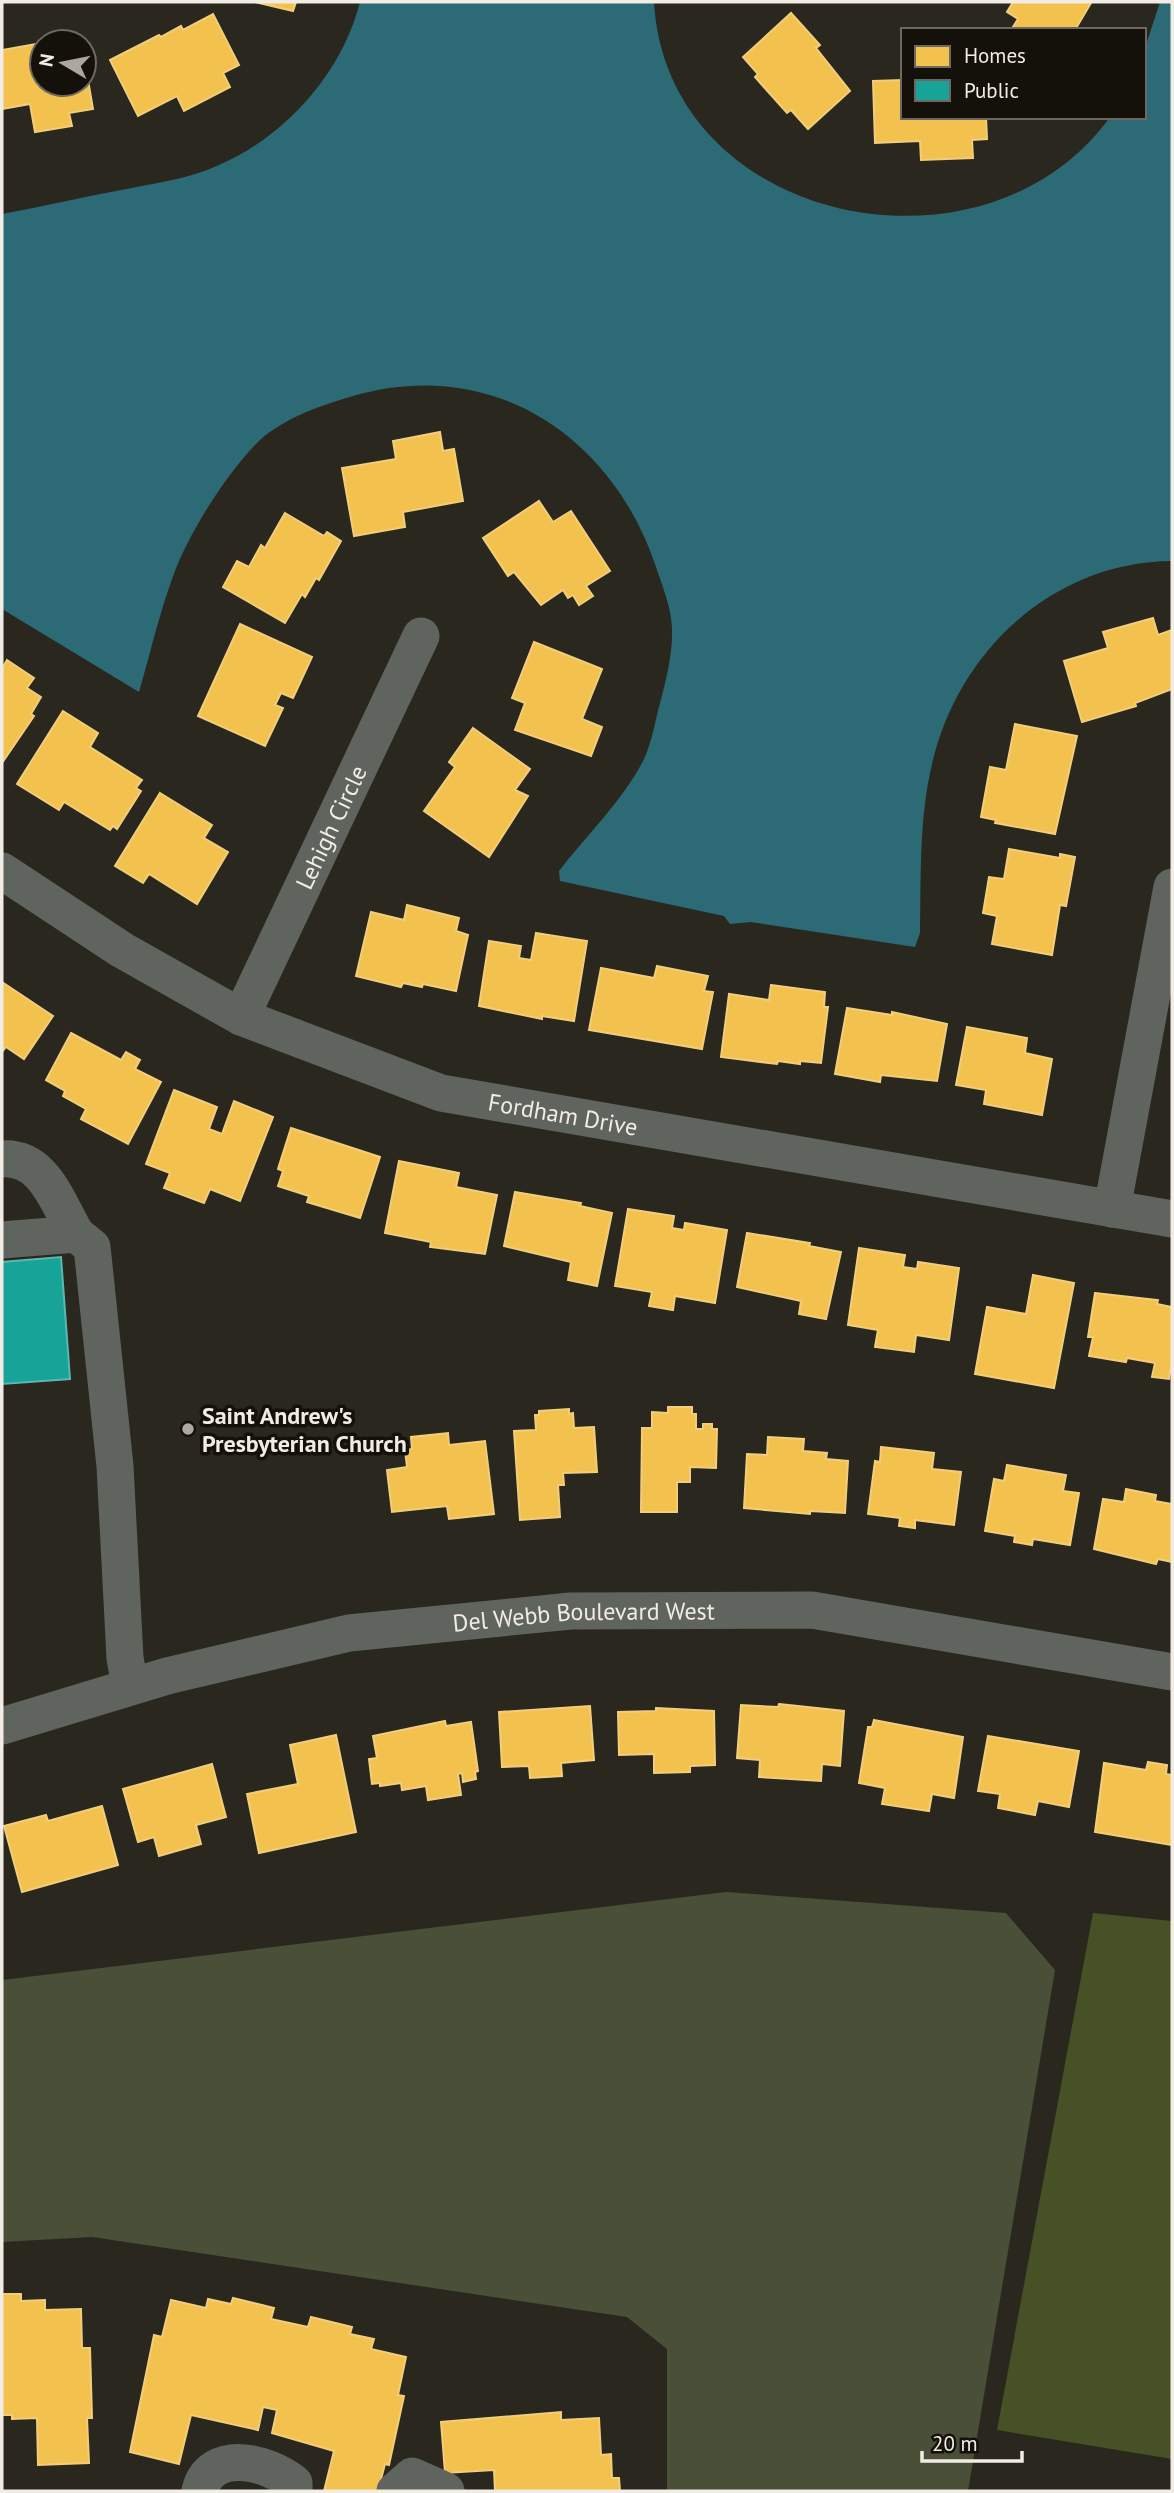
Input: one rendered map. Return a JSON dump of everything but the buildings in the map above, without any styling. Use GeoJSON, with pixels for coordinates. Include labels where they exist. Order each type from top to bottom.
{"type":"FeatureCollection","features":[{"type":"Feature","properties":{"kind":"street","name":"Lehigh Circle"},"geometry":{"type":"LineString","coordinates":[[241,1017],[421,636]]}},
{"type":"Feature","properties":{"kind":"street","name":"Fordham Drive"},"geometry":{"type":"LineString","coordinates":[[2,871],[121,950],[241,1017],[441,1093],[1172,1219]]}},
{"type":"Feature","properties":{"kind":"street"},"geometry":{"type":"LineString","coordinates":[[1112,1209],[1172,887]]}},
{"type":"Feature","properties":{"kind":"street"},"geometry":{"type":"LineString","coordinates":[[2,1159],[15,1158],[31,1163],[45,1180],[76,1234],[92,1247],[115,1466],[125,1658],[130,1686]]}},
{"type":"Feature","properties":{"kind":"street"},"geometry":{"type":"LineString","coordinates":[[2,1240],[76,1234]]}},
{"type":"Feature","properties":{"kind":"street","name":"Del Webb Boulevard West"},"geometry":{"type":"LineString","coordinates":[[2,1726],[130,1686],[349,1633],[571,1611],[812,1610],[1172,1672]]}},
{"type":"Feature","properties":{"kind":"street"},"geometry":{"type":"LineString","coordinates":[[200,2491],[203,2477],[213,2468],[230,2460],[282,2473],[294,2483],[293,2491]]}},
{"type":"Feature","properties":{"kind":"street"},"geometry":{"type":"LineString","coordinates":[[395,2491],[412,2476],[446,2491]]}},
{"type":"Feature","properties":{"kind":"green space"},"geometry":{"type":"Polygon","coordinates":[[[726,1892],[1006,1913],[1055,1970],[968,2491],[667,2491],[667,2349],[627,2317],[92,2237],[2,2242],[2,1980],[726,1892]]]}},
{"type":"Feature","properties":{"kind":"green space"},"geometry":{"type":"Polygon","coordinates":[[[1093,1913],[1172,1921],[1172,2459],[997,2430],[1093,1913]]]}},
{"type":"Feature","properties":{"kind":"water"},"geometry":{"type":"Polygon","coordinates":[[[360,2],[654,2],[672,78],[713,139],[771,182],[840,208],[915,216],[988,204],[1055,171],[1108,119],[1146,119],[1146,45],[1160,2],[1172,2],[1172,561],[1129,565],[1088,577],[1051,596],[1017,620],[988,650],[964,685],[945,723],[928,785],[922,848],[920,933],[915,947],[751,922],[730,924],[724,916],[560,881],[559,871],[616,803],[636,774],[646,753],[668,670],[671,620],[655,564],[635,518],[608,477],[576,443],[538,416],[496,397],[451,387],[403,386],[327,404],[287,421],[264,437],[242,459],[218,491],[187,545],[167,593],[139,692],[2,609],[2,214],[165,182],[219,165],[244,153],[267,137],[308,99],[340,53],[360,2]]]}},
{"type":"Feature","properties":{"kind":"place","name":"Saint Andrew's Presbyterian Church"},"geometry":{"type":"Point","coordinates":[188,1429]}}]}
